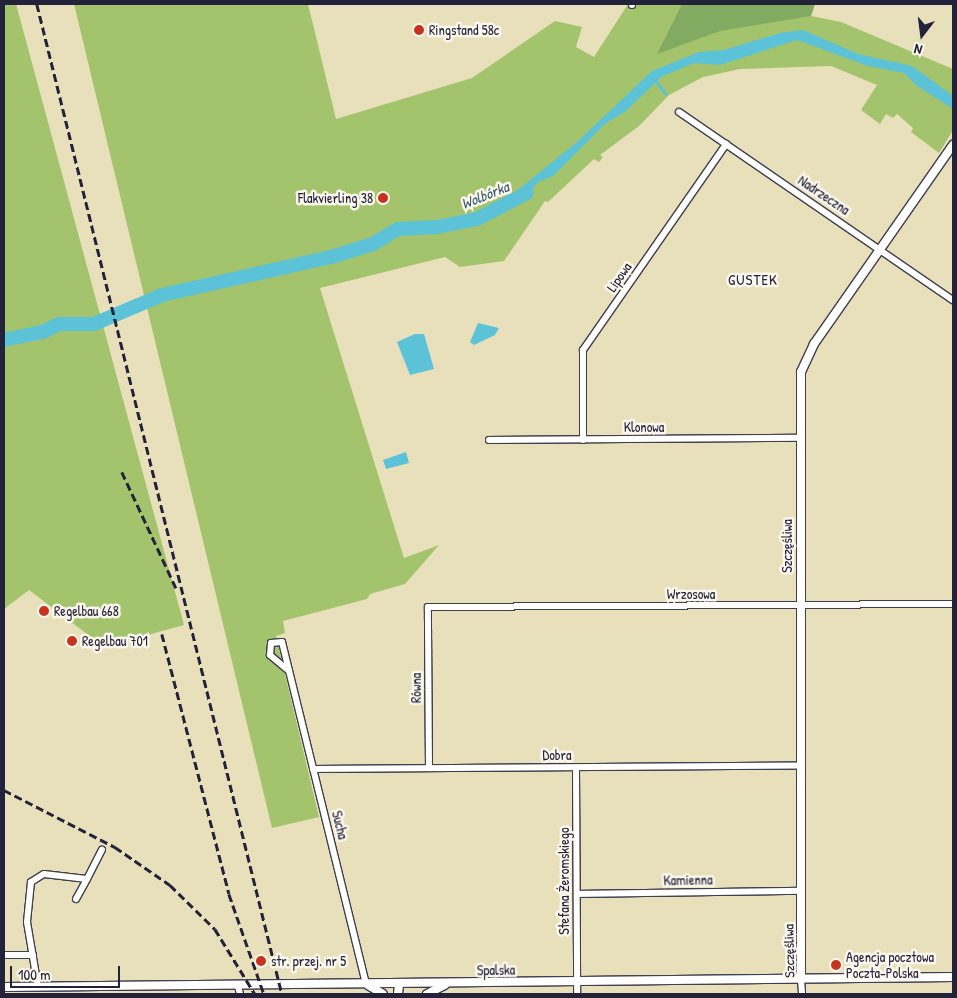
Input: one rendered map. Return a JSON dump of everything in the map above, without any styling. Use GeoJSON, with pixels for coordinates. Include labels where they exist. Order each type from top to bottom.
{"type":"FeatureCollection","features":[{"type":"Feature","properties":{"kind":"street","name":"Nadrzeczna"},"geometry":{"type":"LineString","coordinates":[[679,112],[880,248],[953,300]]}},
{"type":"Feature","properties":{"kind":"street","name":"Lipowa"},"geometry":{"type":"LineString","coordinates":[[582,440],[583,350],[726,144]]}},
{"type":"Feature","properties":{"kind":"street","name":"Szczęśliwa"},"geometry":{"type":"LineString","coordinates":[[802,994],[799,391],[805,358],[953,145]]}},
{"type":"Feature","properties":{"kind":"street","name":"Klonowa"},"geometry":{"type":"LineString","coordinates":[[489,440],[799,438]]}},
{"type":"Feature","properties":{"kind":"street","name":"Wrzosowa"},"geometry":{"type":"LineString","coordinates":[[428,607],[953,604]]}},
{"type":"Feature","properties":{"kind":"street","name":"Równa"},"geometry":{"type":"LineString","coordinates":[[428,607],[429,768]]}},
{"type":"Feature","properties":{"kind":"street","name":"Sucha"},"geometry":{"type":"LineString","coordinates":[[289,671],[270,655],[271,643],[282,642],[366,984]]}},
{"type":"Feature","properties":{"kind":"street","name":"Dobra"},"geometry":{"type":"LineString","coordinates":[[313,769],[800,766]]}},
{"type":"Feature","properties":{"kind":"street","name":"Stefana Żeromskiego"},"geometry":{"type":"LineString","coordinates":[[576,768],[577,994]]}},
{"type":"Feature","properties":{"kind":"street"},"geometry":{"type":"LineString","coordinates":[[76,900],[102,850]]}},
{"type":"Feature","properties":{"kind":"street"},"geometry":{"type":"LineString","coordinates":[[38,987],[28,922],[31,882],[44,874],[87,879]]}},
{"type":"Feature","properties":{"kind":"street","name":"Kamienna"},"geometry":{"type":"LineString","coordinates":[[576,894],[800,891]]}},
{"type":"Feature","properties":{"kind":"street"},"geometry":{"type":"LineString","coordinates":[[4,955],[33,955]]}},
{"type":"Feature","properties":{"kind":"street","name":"Spalska"},"geometry":{"type":"LineString","coordinates":[[4,987],[239,990],[366,984],[953,977]]}},
{"type":"Feature","properties":{"kind":"street"},"geometry":{"type":"LineString","coordinates":[[427,994],[451,983]]}},
{"type":"Feature","properties":{"kind":"street"},"geometry":{"type":"LineString","coordinates":[[366,984],[383,994]]}},
{"type":"Feature","properties":{"kind":"street"},"geometry":{"type":"LineString","coordinates":[[398,984],[398,994]]}},
{"type":"Feature","properties":{"kind":"green space"},"geometry":{"type":"Polygon","coordinates":[[[4,4],[16,4],[184,625],[104,647],[29,590],[4,609],[4,4]]]}},
{"type":"Feature","properties":{"kind":"green space"},"geometry":{"type":"Polygon","coordinates":[[[74,4],[308,4],[336,119],[472,78],[555,21],[582,27],[576,47],[594,57],[628,4],[815,4],[811,16],[841,22],[953,69],[953,130],[939,153],[911,132],[913,128],[897,114],[893,118],[886,114],[880,124],[861,110],[877,85],[831,66],[740,69],[703,77],[669,95],[639,126],[600,155],[603,157],[599,162],[594,159],[548,202],[545,201],[504,261],[460,267],[445,257],[320,288],[404,558],[439,545],[405,584],[370,594],[367,599],[283,621],[285,633],[276,636],[319,817],[272,828],[74,4]]]}},
{"type":"Feature","properties":{"kind":"green space"},"geometry":{"type":"Polygon","coordinates":[[[682,4],[815,4],[811,16],[720,31],[657,54],[682,4]]]}},
{"type":"Feature","properties":{"kind":"water"},"geometry":{"type":"Polygon","coordinates":[[[803,30],[858,54],[912,66],[953,96],[953,109],[917,86],[904,73],[868,66],[797,40],[720,65],[694,63],[661,77],[626,111],[606,123],[553,176],[538,182],[520,204],[516,205],[508,198],[576,143],[652,71],[699,52],[724,50],[780,33],[803,30]]]}},
{"type":"Feature","properties":{"kind":"water"},"geometry":{"type":"Polygon","coordinates":[[[478,323],[499,328],[495,335],[474,345],[470,342],[478,323]]]}},
{"type":"Feature","properties":{"kind":"water"},"geometry":{"type":"Polygon","coordinates":[[[415,334],[424,334],[434,369],[410,375],[397,342],[415,334]]]}},
{"type":"Feature","properties":{"kind":"water"},"geometry":{"type":"Polygon","coordinates":[[[406,452],[409,463],[386,469],[383,460],[406,452]]]}},
{"type":"Feature","properties":{"kind":"waterway"},"geometry":{"type":"LineString","coordinates":[[656,81],[666,94]]}},
{"type":"Feature","properties":{"kind":"waterway","name":"Wolbórka"},"geometry":{"type":"LineString","coordinates":[[4,340],[43,332],[59,324],[94,324],[162,295],[331,257],[373,244],[398,229],[437,227],[477,219],[527,193]]}},
{"type":"Feature","properties":{"kind":"railway"},"geometry":{"type":"LineString","coordinates":[[37,4],[282,994]]}},
{"type":"Feature","properties":{"kind":"railway"},"geometry":{"type":"LineString","coordinates":[[122,472],[176,588]]}},
{"type":"Feature","properties":{"kind":"railway"},"geometry":{"type":"LineString","coordinates":[[162,634],[229,894],[264,994]]}},
{"type":"Feature","properties":{"kind":"railway"},"geometry":{"type":"LineString","coordinates":[[4,790],[115,847],[170,885],[215,929],[255,994]]}},
{"type":"Feature","properties":{"kind":"place","name":"Ringstand 58c"},"geometry":{"type":"Point","coordinates":[419,30]}},
{"type":"Feature","properties":{"kind":"place","name":"Flakvierling 38"},"geometry":{"type":"Point","coordinates":[383,198]}},
{"type":"Feature","properties":{"kind":"place","name":"Regelbau 668"},"geometry":{"type":"Point","coordinates":[44,611]}},
{"type":"Feature","properties":{"kind":"place","name":"Regelbau 701"},"geometry":{"type":"Point","coordinates":[72,641]}},
{"type":"Feature","properties":{"kind":"place","name":"str. przej. nr 5"},"geometry":{"type":"Point","coordinates":[261,961]}},
{"type":"Feature","properties":{"kind":"place","name":"Agencja pocztowa Poczta-Polska"},"geometry":{"type":"Point","coordinates":[836,965]}},
{"type":"Feature","properties":{"kind":"district","name":"GUSTEK"},"geometry":{"type":"Point","coordinates":[753,280]}}]}
